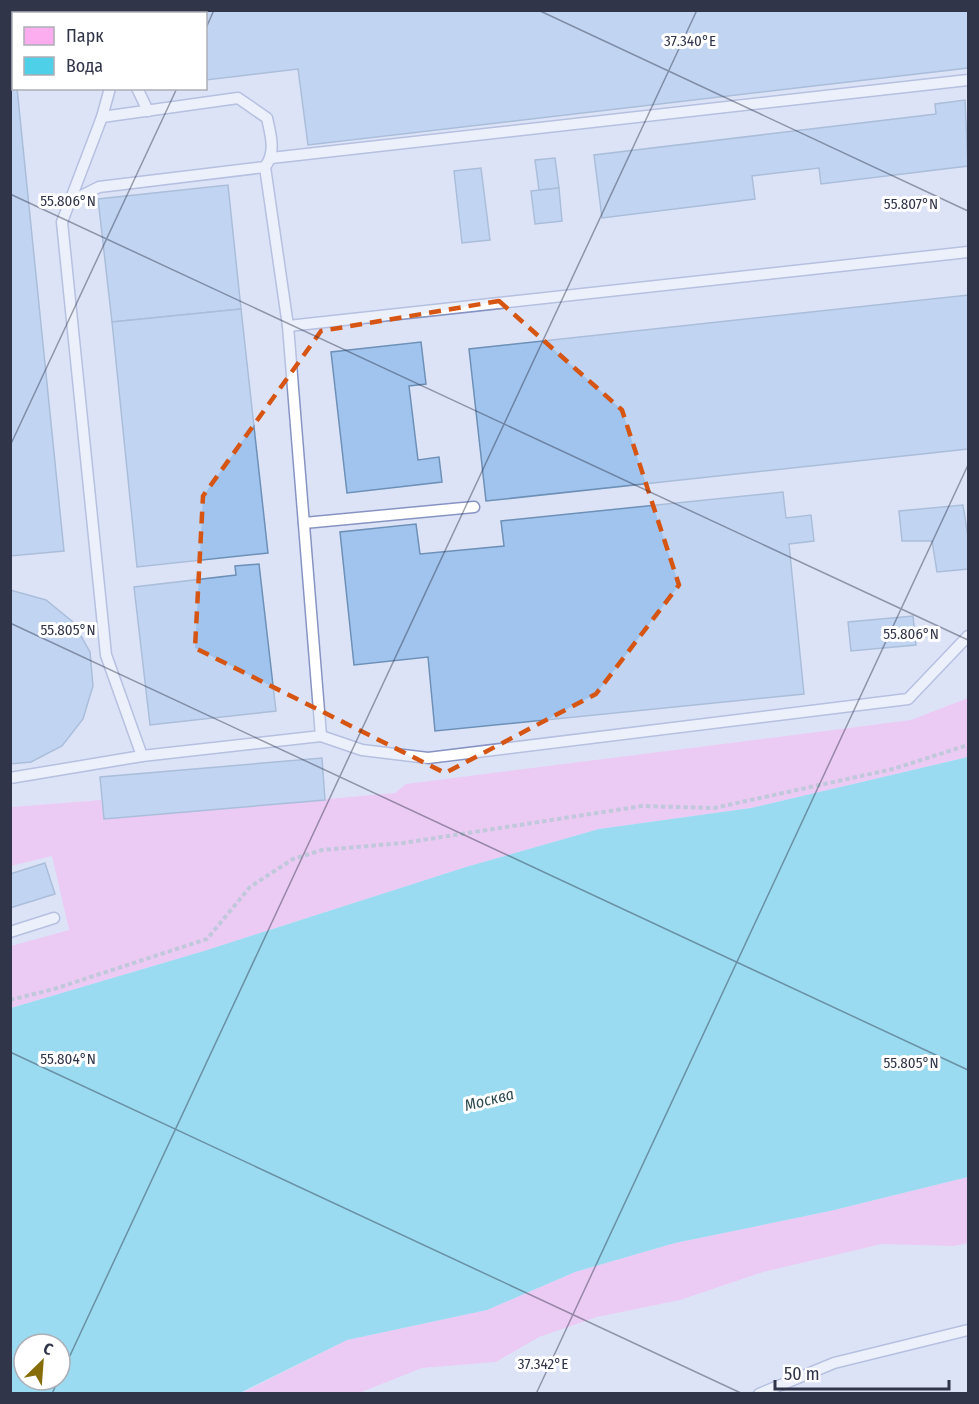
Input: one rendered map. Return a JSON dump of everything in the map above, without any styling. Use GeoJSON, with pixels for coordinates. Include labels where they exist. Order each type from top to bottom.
{"type":"FeatureCollection","features":[{"type":"Feature","properties":{"kind":"lane"},"geometry":{"type":"LineString","coordinates":[[67,204],[99,187],[268,163],[969,80]]}},
{"type":"Feature","properties":{"kind":"lane"},"geometry":{"type":"LineString","coordinates":[[109,90],[102,117],[62,222],[106,656],[142,756]]}},
{"type":"Feature","properties":{"kind":"lane"},"geometry":{"type":"LineString","coordinates":[[138,90],[148,111]]}},
{"type":"Feature","properties":{"kind":"lane"},"geometry":{"type":"LineString","coordinates":[[102,117],[238,98],[267,118],[272,139],[268,163],[288,326],[321,736]]}},
{"type":"Feature","properties":{"kind":"lane"},"geometry":{"type":"LineString","coordinates":[[288,326],[969,252]]}},
{"type":"Feature","properties":{"kind":"lane"},"geometry":{"type":"LineString","coordinates":[[304,523],[474,507]]}},
{"type":"Feature","properties":{"kind":"lane"},"geometry":{"type":"LineString","coordinates":[[10,778],[142,756],[321,736],[362,750],[428,758],[908,699],[969,636]]}},
{"type":"Feature","properties":{"kind":"lane"},"geometry":{"type":"LineString","coordinates":[[10,932],[54,918]]}},
{"type":"Feature","properties":{"kind":"lane"},"geometry":{"type":"LineString","coordinates":[[759,1394],[834,1363],[969,1330]]}},
{"type":"Feature","properties":{"kind":"path"},"geometry":{"type":"LineString","coordinates":[[10,1000],[114,970],[207,939],[250,887],[293,859],[322,850],[403,843],[642,806],[714,808],[893,769],[969,745]]}},
{"type":"Feature","properties":{"kind":"highlighted area"},"geometry":{"type":"Polygon","coordinates":[[[499,301],[622,410],[679,585],[596,694],[445,773],[195,648],[203,496],[321,331],[499,301]]]}},
{"type":"Feature","properties":{"kind":"green space"},"geometry":{"type":"Polygon","coordinates":[[[968,698],[968,757],[751,808],[599,829],[466,867],[204,951],[11,1008],[11,946],[69,930],[52,856],[11,866],[11,807],[101,800],[104,819],[395,793],[406,784],[911,720],[968,698]]]}},
{"type":"Feature","properties":{"kind":"green space"},"geometry":{"type":"Polygon","coordinates":[[[968,1177],[968,1243],[954,1246],[882,1244],[763,1272],[680,1300],[597,1317],[539,1337],[496,1362],[422,1368],[359,1393],[240,1394],[347,1340],[487,1310],[575,1272],[675,1243],[830,1211],[968,1177]]]}},
{"type":"Feature","properties":{"kind":"water","name":"Москва"},"geometry":{"type":"Polygon","coordinates":[[[968,757],[968,1177],[830,1211],[675,1243],[575,1272],[487,1310],[347,1340],[240,1393],[11,1393],[11,1008],[204,951],[466,867],[599,829],[751,808],[968,757]]]}},
{"type":"Feature","properties":{"kind":"building"},"geometry":{"type":"Polygon","coordinates":[[[152,10],[968,10],[968,68],[308,145],[298,69],[207,80],[207,12],[152,12],[152,10]]]}},
{"type":"Feature","properties":{"kind":"building"},"geometry":{"type":"Polygon","coordinates":[[[10,83],[12,83],[12,90],[17,90],[64,551],[10,556],[10,83]]]}},
{"type":"Feature","properties":{"kind":"building"},"geometry":{"type":"Polygon","coordinates":[[[965,100],[968,166],[821,184],[819,168],[752,176],[755,199],[602,218],[594,155],[936,114],[935,104],[965,100]]]}},
{"type":"Feature","properties":{"kind":"building"},"geometry":{"type":"Polygon","coordinates":[[[555,158],[559,188],[539,190],[535,160],[555,158]]]}},
{"type":"Feature","properties":{"kind":"building"},"geometry":{"type":"Polygon","coordinates":[[[481,168],[490,240],[462,243],[454,171],[481,168]]]}},
{"type":"Feature","properties":{"kind":"building"},"geometry":{"type":"Polygon","coordinates":[[[228,185],[241,309],[112,322],[98,199],[228,185]]]}},
{"type":"Feature","properties":{"kind":"building"},"geometry":{"type":"Polygon","coordinates":[[[559,188],[562,221],[535,224],[531,191],[559,188]]]}},
{"type":"Feature","properties":{"kind":"building"},"geometry":{"type":"Polygon","coordinates":[[[968,295],[968,449],[486,501],[469,349],[968,295]]]}},
{"type":"Feature","properties":{"kind":"building"},"geometry":{"type":"Polygon","coordinates":[[[241,309],[268,553],[137,567],[112,322],[241,309]]]}},
{"type":"Feature","properties":{"kind":"building"},"geometry":{"type":"Polygon","coordinates":[[[421,342],[426,384],[409,386],[418,460],[439,457],[442,482],[347,493],[331,352],[421,342]]]}},
{"type":"Feature","properties":{"kind":"building"},"geometry":{"type":"Polygon","coordinates":[[[783,492],[786,518],[811,515],[814,541],[789,544],[804,694],[435,731],[428,657],[354,665],[340,532],[416,524],[420,554],[504,546],[501,521],[783,492]]]}},
{"type":"Feature","properties":{"kind":"building"},"geometry":{"type":"Polygon","coordinates":[[[963,505],[968,537],[968,569],[937,572],[932,541],[902,541],[899,511],[963,505]]]}},
{"type":"Feature","properties":{"kind":"building"},"geometry":{"type":"Polygon","coordinates":[[[259,564],[276,711],[150,725],[134,587],[236,575],[235,566],[259,564]]]}},
{"type":"Feature","properties":{"kind":"building"},"geometry":{"type":"Polygon","coordinates":[[[10,590],[46,600],[73,622],[90,652],[93,686],[83,719],[62,746],[31,762],[10,764],[10,590]]]}},
{"type":"Feature","properties":{"kind":"building"},"geometry":{"type":"Polygon","coordinates":[[[913,616],[916,645],[851,651],[848,622],[913,616]]]}},
{"type":"Feature","properties":{"kind":"building"},"geometry":{"type":"Polygon","coordinates":[[[322,758],[325,800],[104,819],[100,777],[322,758]]]}},
{"type":"Feature","properties":{"kind":"building"},"geometry":{"type":"Polygon","coordinates":[[[45,863],[55,894],[10,908],[10,874],[45,863]]]}},
{"type":"Feature","properties":{"kind":"railway"},"geometry":{"type":"LineString","coordinates":[[10,15],[12,10]]}}]}
